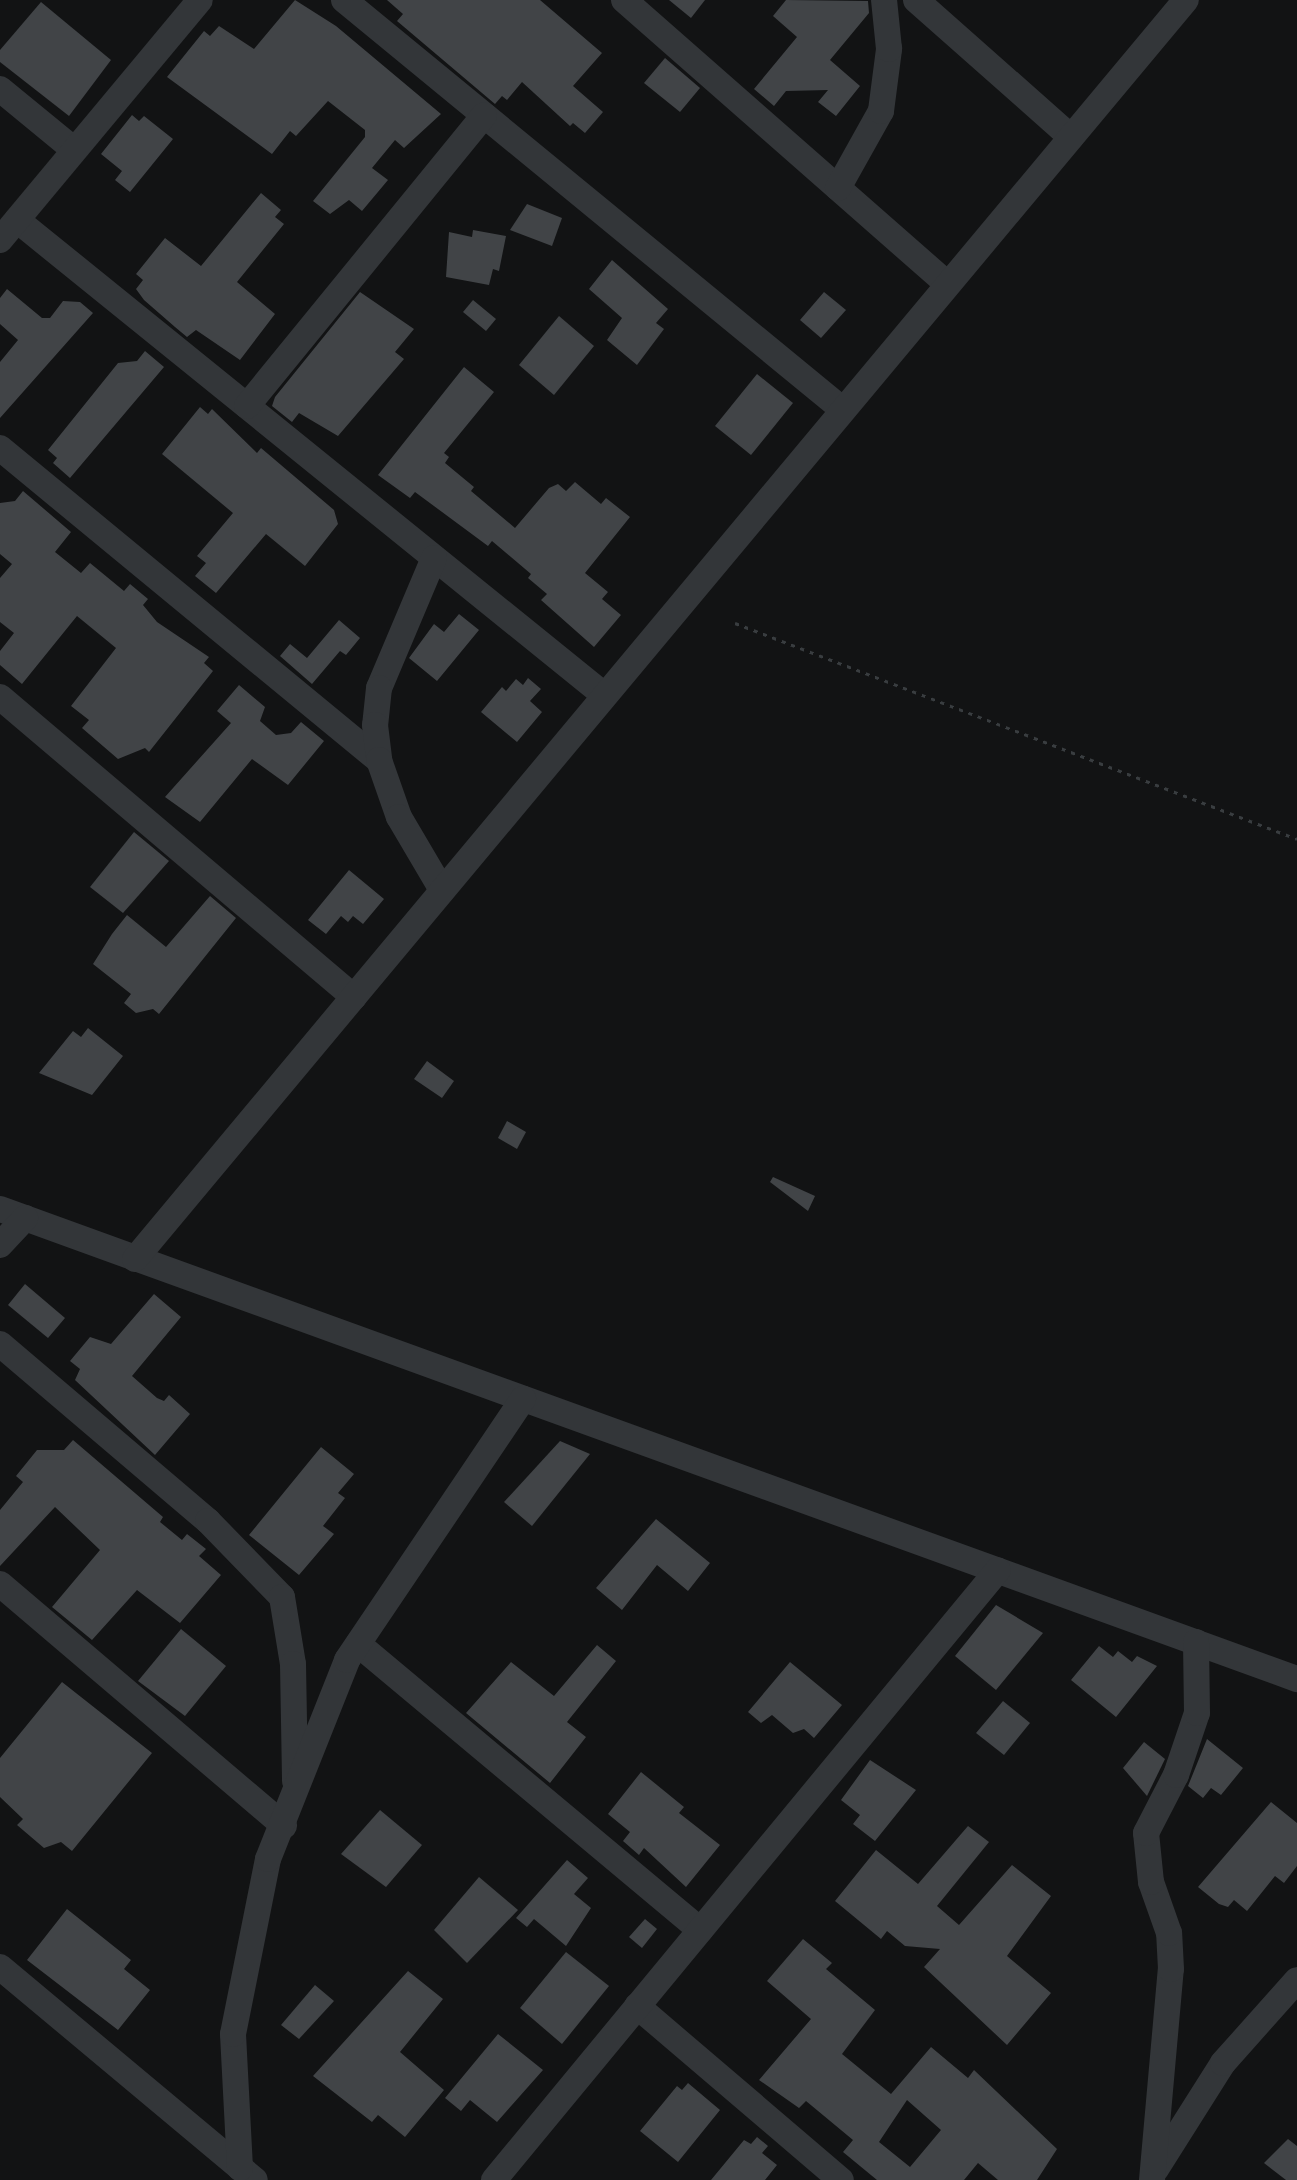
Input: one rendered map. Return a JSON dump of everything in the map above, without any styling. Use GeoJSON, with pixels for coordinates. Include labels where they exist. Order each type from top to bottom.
{"type":"FeatureCollection","features":[{"type":"Feature","properties":{"kind":"street"},"geometry":{"type":"LineString","coordinates":[[0,240],[200,0]]}},
{"type":"Feature","properties":{"kind":"street"},"geometry":{"type":"LineString","coordinates":[[344,0],[842,409]]}},
{"type":"Feature","properties":{"kind":"street"},"geometry":{"type":"LineString","coordinates":[[624,0],[947,284]]}},
{"type":"Feature","properties":{"kind":"street"},"geometry":{"type":"LineString","coordinates":[[838,188],[881,111],[889,49],[884,0]]}},
{"type":"Feature","properties":{"kind":"street"},"geometry":{"type":"LineString","coordinates":[[916,0],[1071,137]]}},
{"type":"Feature","properties":{"kind":"street"},"geometry":{"type":"LineString","coordinates":[[135,1259],[1186,0]]}},
{"type":"Feature","properties":{"kind":"street"},"geometry":{"type":"LineString","coordinates":[[0,89],[73,149]]}},
{"type":"Feature","properties":{"kind":"street"},"geometry":{"type":"LineString","coordinates":[[247,406],[484,115]]}},
{"type":"Feature","properties":{"kind":"street"},"geometry":{"type":"LineString","coordinates":[[17,220],[604,695]]}},
{"type":"Feature","properties":{"kind":"street"},"geometry":{"type":"LineString","coordinates":[[0,448],[379,760]]}},
{"type":"Feature","properties":{"kind":"street"},"geometry":{"type":"LineString","coordinates":[[434,558],[379,688],[375,725],[379,760],[399,817],[442,890]]}},
{"type":"Feature","properties":{"kind":"street"},"geometry":{"type":"LineString","coordinates":[[0,697],[354,997]]}},
{"type":"Feature","properties":{"kind":"street"},"geometry":{"type":"LineString","coordinates":[[0,1209],[1297,1679]]}},
{"type":"Feature","properties":{"kind":"street"},"geometry":{"type":"LineString","coordinates":[[0,1245],[25,1218]]}},
{"type":"Feature","properties":{"kind":"street"},"geometry":{"type":"LineString","coordinates":[[0,1344],[208,1521],[282,1597],[293,1664],[295,1797]]}},
{"type":"Feature","properties":{"kind":"street"},"geometry":{"type":"LineString","coordinates":[[247,2174],[231,2075],[237,2007],[261,1885],[329,1697],[358,1644],[523,1399]]}},
{"type":"Feature","properties":{"kind":"street"},"geometry":{"type":"LineString","coordinates":[[494,2180],[998,1570]]}},
{"type":"Feature","properties":{"kind":"street"},"geometry":{"type":"LineString","coordinates":[[0,1584],[284,1826]]}},
{"type":"Feature","properties":{"kind":"street"},"geometry":{"type":"LineString","coordinates":[[1152,2177],[1171,1969],[1169,1933],[1151,1882],[1146,1833],[1176,1775],[1197,1713],[1196,1642]]}},
{"type":"Feature","properties":{"kind":"street"},"geometry":{"type":"LineString","coordinates":[[358,1644],[700,1930]]}},
{"type":"Feature","properties":{"kind":"street"},"geometry":{"type":"LineString","coordinates":[[0,1967],[247,2174]]}},
{"type":"Feature","properties":{"kind":"street"},"geometry":{"type":"LineString","coordinates":[[1152,2177],[1223,2063],[1297,1980]]}},
{"type":"Feature","properties":{"kind":"street"},"geometry":{"type":"LineString","coordinates":[[637,2006],[841,2180]]}},
{"type":"Feature","properties":{"kind":"path"},"geometry":{"type":"LineString","coordinates":[[735,623],[1297,839]]}},
{"type":"Feature","properties":{"kind":"building"},"geometry":{"type":"Polygon","coordinates":[[[295,0],[336,26],[441,114],[404,148],[395,140],[372,168],[388,180],[362,211],[349,200],[330,214],[313,201],[365,137],[365,130],[328,101],[296,136],[290,131],[272,154],[167,77],[204,31],[210,36],[219,26],[254,49],[295,0]]]}},
{"type":"Feature","properties":{"kind":"building"},"geometry":{"type":"Polygon","coordinates":[[[387,0],[540,0],[602,53],[573,86],[603,112],[585,133],[573,123],[570,126],[522,82],[507,100],[502,96],[495,104],[397,21],[403,14],[387,0]]]}},
{"type":"Feature","properties":{"kind":"building"},"geometry":{"type":"Polygon","coordinates":[[[669,0],[705,0],[691,18],[669,0]]]}},
{"type":"Feature","properties":{"kind":"building"},"geometry":{"type":"Polygon","coordinates":[[[786,0],[868,1],[869,13],[830,60],[860,86],[836,116],[818,102],[828,90],[786,91],[774,106],[754,89],[797,37],[773,16],[786,0]]]}},
{"type":"Feature","properties":{"kind":"building"},"geometry":{"type":"Polygon","coordinates":[[[41,2],[111,60],[69,116],[0,62],[0,50],[41,2]]]}},
{"type":"Feature","properties":{"kind":"building"},"geometry":{"type":"Polygon","coordinates":[[[665,58],[700,88],[680,112],[644,83],[665,58]]]}},
{"type":"Feature","properties":{"kind":"building"},"geometry":{"type":"Polygon","coordinates":[[[132,115],[139,121],[144,116],[173,139],[130,192],[115,180],[122,171],[101,154],[132,115]]]}},
{"type":"Feature","properties":{"kind":"building"},"geometry":{"type":"Polygon","coordinates":[[[261,193],[281,210],[275,217],[284,224],[237,282],[275,314],[240,360],[196,330],[187,337],[144,300],[136,289],[143,280],[136,274],[165,238],[201,266],[261,193]]]}},
{"type":"Feature","properties":{"kind":"building"},"geometry":{"type":"Polygon","coordinates":[[[527,204],[562,218],[552,246],[510,230],[527,204]]]}},
{"type":"Feature","properties":{"kind":"building"},"geometry":{"type":"Polygon","coordinates":[[[473,230],[506,236],[499,271],[493,269],[489,285],[446,277],[449,232],[472,237],[473,230]]]}},
{"type":"Feature","properties":{"kind":"building"},"geometry":{"type":"Polygon","coordinates":[[[612,260],[668,309],[656,323],[664,329],[637,365],[607,340],[622,318],[589,289],[612,260]]]}},
{"type":"Feature","properties":{"kind":"building"},"geometry":{"type":"Polygon","coordinates":[[[7,289],[42,318],[50,318],[63,301],[80,302],[93,313],[0,418],[0,362],[18,340],[0,324],[0,298],[7,289]]]}},
{"type":"Feature","properties":{"kind":"building"},"geometry":{"type":"Polygon","coordinates":[[[360,292],[414,329],[395,352],[404,359],[338,436],[299,413],[292,422],[272,406],[275,397],[360,292]]]}},
{"type":"Feature","properties":{"kind":"building"},"geometry":{"type":"Polygon","coordinates":[[[824,292],[846,310],[821,338],[800,320],[824,292]]]}},
{"type":"Feature","properties":{"kind":"building"},"geometry":{"type":"Polygon","coordinates":[[[473,300],[496,319],[486,331],[463,312],[473,300]]]}},
{"type":"Feature","properties":{"kind":"building"},"geometry":{"type":"Polygon","coordinates":[[[559,316],[594,346],[554,395],[519,365],[559,316]]]}},
{"type":"Feature","properties":{"kind":"building"},"geometry":{"type":"Polygon","coordinates":[[[145,351],[164,367],[70,478],[53,463],[57,458],[48,450],[118,363],[137,361],[145,351]]]}},
{"type":"Feature","properties":{"kind":"building"},"geometry":{"type":"Polygon","coordinates":[[[464,367],[494,392],[444,453],[449,457],[445,463],[474,487],[471,491],[515,528],[549,488],[558,484],[566,491],[575,482],[601,504],[606,498],[630,517],[585,573],[608,592],[602,599],[621,615],[594,647],[541,600],[547,594],[528,578],[531,574],[492,541],[488,546],[415,492],[410,498],[378,475],[464,367]]]}},
{"type":"Feature","properties":{"kind":"building"},"geometry":{"type":"Polygon","coordinates":[[[757,374],[793,403],[751,455],[715,426],[757,374]]]}},
{"type":"Feature","properties":{"kind":"building"},"geometry":{"type":"Polygon","coordinates":[[[200,407],[208,414],[212,409],[257,453],[261,448],[334,510],[338,524],[305,566],[266,534],[216,593],[195,576],[206,563],[197,556],[233,513],[162,454],[200,407]]]}},
{"type":"Feature","properties":{"kind":"building"},"geometry":{"type":"Polygon","coordinates":[[[23,491],[71,532],[55,552],[81,573],[90,563],[124,591],[130,584],[148,599],[143,605],[157,622],[209,657],[204,663],[213,671],[149,752],[145,748],[118,759],[82,728],[89,720],[71,706],[116,648],[77,616],[22,684],[0,665],[0,651],[14,633],[0,622],[0,578],[12,564],[0,554],[0,503],[15,501],[23,491]]]}},
{"type":"Feature","properties":{"kind":"building"},"geometry":{"type":"Polygon","coordinates":[[[459,614],[479,630],[437,681],[409,658],[434,624],[444,632],[459,614]]]}},
{"type":"Feature","properties":{"kind":"building"},"geometry":{"type":"Polygon","coordinates":[[[339,620],[360,638],[346,655],[340,651],[312,684],[280,656],[290,644],[307,658],[339,620]]]}},
{"type":"Feature","properties":{"kind":"building"},"geometry":{"type":"Polygon","coordinates":[[[528,678],[541,689],[530,701],[542,712],[517,742],[481,712],[502,687],[506,691],[516,679],[523,685],[528,678]]]}},
{"type":"Feature","properties":{"kind":"building"},"geometry":{"type":"Polygon","coordinates":[[[239,685],[265,707],[260,721],[276,735],[291,733],[301,722],[324,741],[288,785],[252,759],[200,822],[165,797],[231,723],[217,711],[239,685]]]}},
{"type":"Feature","properties":{"kind":"building"},"geometry":{"type":"Polygon","coordinates":[[[134,832],[169,861],[123,913],[90,887],[134,832]]]}},
{"type":"Feature","properties":{"kind":"building"},"geometry":{"type":"Polygon","coordinates":[[[349,870],[384,899],[363,924],[353,916],[348,922],[341,916],[326,934],[308,920],[349,870]]]}},
{"type":"Feature","properties":{"kind":"building"},"geometry":{"type":"Polygon","coordinates":[[[210,896],[236,918],[159,1014],[153,1009],[136,1013],[124,1003],[131,994],[93,964],[127,915],[166,947],[210,896]]]}},
{"type":"Feature","properties":{"kind":"building"},"geometry":{"type":"Polygon","coordinates":[[[88,1028],[123,1056],[92,1095],[39,1073],[73,1031],[81,1037],[88,1028]]]}},
{"type":"Feature","properties":{"kind":"building"},"geometry":{"type":"Polygon","coordinates":[[[427,1061],[454,1081],[442,1098],[414,1079],[427,1061]]]}},
{"type":"Feature","properties":{"kind":"building"},"geometry":{"type":"Polygon","coordinates":[[[507,1121],[526,1132],[517,1149],[498,1138],[507,1121]]]}},
{"type":"Feature","properties":{"kind":"building"},"geometry":{"type":"Polygon","coordinates":[[[773,1177],[815,1196],[808,1211],[770,1182],[773,1177]]]}},
{"type":"Feature","properties":{"kind":"building"},"geometry":{"type":"Polygon","coordinates":[[[25,1284],[65,1318],[48,1338],[8,1305],[25,1284]]]}},
{"type":"Feature","properties":{"kind":"building"},"geometry":{"type":"Polygon","coordinates":[[[154,1294],[181,1317],[132,1376],[157,1398],[164,1401],[169,1395],[190,1414],[155,1455],[75,1380],[80,1369],[70,1361],[90,1337],[111,1344],[154,1294]]]}},
{"type":"Feature","properties":{"kind":"building"},"geometry":{"type":"Polygon","coordinates":[[[73,1440],[163,1517],[160,1522],[182,1540],[187,1534],[206,1549],[199,1556],[221,1575],[180,1623],[137,1590],[92,1640],[52,1607],[100,1550],[55,1507],[0,1566],[0,1510],[23,1482],[16,1476],[37,1450],[64,1450],[73,1440]]]}},
{"type":"Feature","properties":{"kind":"building"},"geometry":{"type":"Polygon","coordinates":[[[560,1441],[590,1454],[532,1526],[504,1502],[560,1441]]]}},
{"type":"Feature","properties":{"kind":"building"},"geometry":{"type":"Polygon","coordinates":[[[321,1447],[354,1474],[338,1493],[345,1498],[323,1526],[334,1534],[299,1575],[249,1535],[321,1447]]]}},
{"type":"Feature","properties":{"kind":"building"},"geometry":{"type":"Polygon","coordinates":[[[656,1519],[710,1563],[688,1591],[657,1565],[622,1610],[596,1588],[656,1519]]]}},
{"type":"Feature","properties":{"kind":"building"},"geometry":{"type":"Polygon","coordinates":[[[996,1605],[1043,1633],[996,1690],[955,1656],[996,1605]]]}},
{"type":"Feature","properties":{"kind":"building"},"geometry":{"type":"Polygon","coordinates":[[[181,1629],[226,1666],[185,1716],[138,1681],[181,1629]]]}},
{"type":"Feature","properties":{"kind":"building"},"geometry":{"type":"Polygon","coordinates":[[[597,1645],[616,1661],[567,1722],[586,1737],[550,1783],[466,1713],[511,1662],[554,1696],[597,1645]]]}},
{"type":"Feature","properties":{"kind":"building"},"geometry":{"type":"Polygon","coordinates":[[[1099,1646],[1113,1657],[1118,1651],[1132,1662],[1137,1656],[1157,1666],[1116,1717],[1071,1680],[1099,1646]]]}},
{"type":"Feature","properties":{"kind":"building"},"geometry":{"type":"Polygon","coordinates":[[[790,1662],[842,1705],[814,1738],[804,1729],[793,1733],[772,1715],[761,1723],[748,1712],[790,1662]]]}},
{"type":"Feature","properties":{"kind":"building"},"geometry":{"type":"Polygon","coordinates":[[[62,1682],[152,1753],[72,1851],[61,1842],[44,1848],[17,1825],[23,1819],[0,1797],[0,1758],[62,1682]]]}},
{"type":"Feature","properties":{"kind":"building"},"geometry":{"type":"Polygon","coordinates":[[[1003,1701],[1030,1723],[1004,1755],[976,1733],[1003,1701]]]}},
{"type":"Feature","properties":{"kind":"building"},"geometry":{"type":"Polygon","coordinates":[[[1207,1739],[1243,1768],[1221,1795],[1211,1788],[1203,1798],[1188,1786],[1207,1739]]]}},
{"type":"Feature","properties":{"kind":"building"},"geometry":{"type":"Polygon","coordinates":[[[1144,1742],[1165,1759],[1147,1796],[1123,1768],[1144,1742]]]}},
{"type":"Feature","properties":{"kind":"building"},"geometry":{"type":"Polygon","coordinates":[[[870,1760],[916,1790],[875,1841],[853,1824],[860,1815],[841,1800],[870,1760]]]}},
{"type":"Feature","properties":{"kind":"building"},"geometry":{"type":"Polygon","coordinates":[[[641,1772],[684,1807],[679,1813],[720,1845],[686,1887],[644,1848],[639,1855],[623,1841],[630,1832],[608,1814],[641,1772]]]}},
{"type":"Feature","properties":{"kind":"building"},"geometry":{"type":"Polygon","coordinates":[[[1271,1802],[1297,1823],[1297,1866],[1284,1883],[1275,1876],[1247,1911],[1234,1900],[1228,1907],[1219,1904],[1198,1887],[1271,1802]]]}},
{"type":"Feature","properties":{"kind":"building"},"geometry":{"type":"Polygon","coordinates":[[[380,1810],[422,1845],[386,1887],[341,1854],[380,1810]]]}},
{"type":"Feature","properties":{"kind":"building"},"geometry":{"type":"Polygon","coordinates":[[[968,1826],[989,1842],[937,1906],[959,1925],[1012,1865],[1051,1896],[1007,1956],[1051,1993],[1007,2045],[924,1967],[940,1949],[905,1946],[887,1931],[881,1939],[835,1901],[876,1850],[918,1884],[968,1826]]]}},
{"type":"Feature","properties":{"kind":"building"},"geometry":{"type":"Polygon","coordinates":[[[567,1860],[588,1878],[574,1894],[591,1908],[566,1946],[534,1919],[527,1927],[516,1918],[567,1860]]]}},
{"type":"Feature","properties":{"kind":"building"},"geometry":{"type":"Polygon","coordinates":[[[479,1877],[518,1910],[467,1963],[434,1930],[479,1877]]]}},
{"type":"Feature","properties":{"kind":"building"},"geometry":{"type":"Polygon","coordinates":[[[67,1909],[131,1960],[124,1969],[150,1990],[118,2030],[27,1960],[67,1909]]]}},
{"type":"Feature","properties":{"kind":"building"},"geometry":{"type":"Polygon","coordinates":[[[645,1919],[657,1929],[642,1948],[629,1937],[645,1919]]]}},
{"type":"Feature","properties":{"kind":"building"},"geometry":{"type":"Polygon","coordinates":[[[803,1939],[832,1963],[826,1969],[875,2010],[842,2054],[891,2094],[931,2047],[968,2078],[974,2070],[1057,2149],[1037,2180],[998,2180],[978,2163],[964,2180],[877,2180],[843,2152],[853,2140],[806,2101],[799,2108],[759,2080],[811,2019],[767,1981],[803,1939]],[[907,2100],[879,2142],[910,2167],[941,2130],[907,2100]]]}},
{"type":"Feature","properties":{"kind":"building"},"geometry":{"type":"Polygon","coordinates":[[[566,1952],[609,1986],[562,2044],[520,2008],[566,1952]]]}},
{"type":"Feature","properties":{"kind":"building"},"geometry":{"type":"Polygon","coordinates":[[[408,1971],[443,1999],[400,2052],[444,2090],[405,2137],[378,2115],[372,2122],[313,2076],[408,1971]]]}},
{"type":"Feature","properties":{"kind":"building"},"geometry":{"type":"Polygon","coordinates":[[[315,1985],[334,2001],[299,2039],[281,2025],[315,1985]]]}},
{"type":"Feature","properties":{"kind":"building"},"geometry":{"type":"Polygon","coordinates":[[[498,2034],[543,2070],[497,2122],[470,2100],[461,2111],[445,2098],[498,2034]]]}},
{"type":"Feature","properties":{"kind":"building"},"geometry":{"type":"Polygon","coordinates":[[[688,2083],[720,2110],[678,2162],[640,2131],[677,2086],[682,2090],[688,2083]]]}},
{"type":"Feature","properties":{"kind":"building"},"geometry":{"type":"Polygon","coordinates":[[[757,2137],[768,2146],[762,2153],[777,2165],[765,2180],[711,2180],[744,2140],[751,2144],[757,2137]]]}},
{"type":"Feature","properties":{"kind":"building"},"geometry":{"type":"Polygon","coordinates":[[[1288,2139],[1297,2146],[1297,2180],[1286,2180],[1264,2163],[1288,2139]]]}}]}
